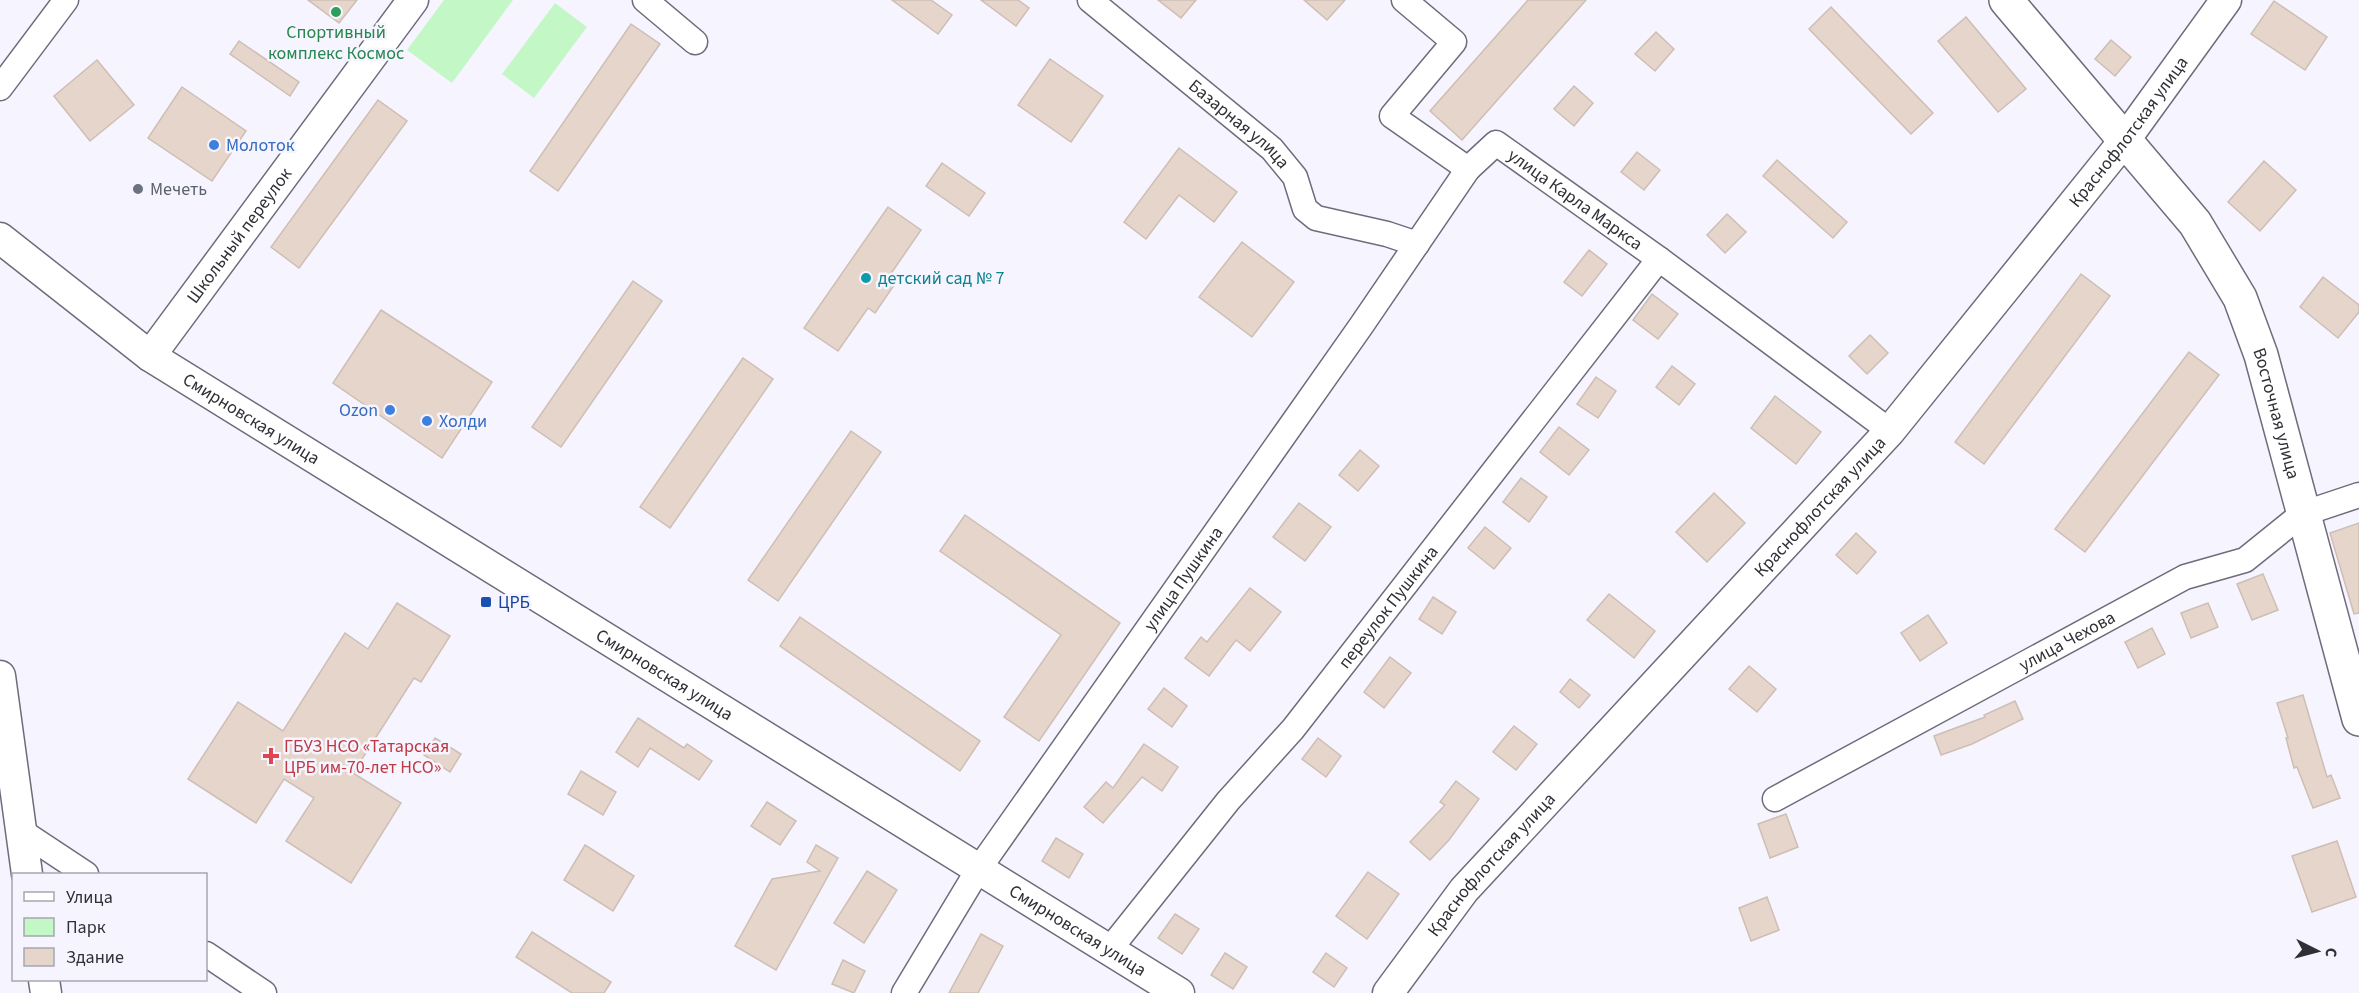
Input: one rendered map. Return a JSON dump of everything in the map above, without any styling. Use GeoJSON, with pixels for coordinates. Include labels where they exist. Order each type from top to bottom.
{"type":"FeatureCollection","features":[{"type":"Feature","properties":{"kind":"main road","name":"Восточная улица"},"geometry":{"type":"LineString","coordinates":[[2006,0],[2195,224],[2240,298],[2261,355],[2359,719]]}},
{"type":"Feature","properties":{"kind":"street"},"geometry":{"type":"LineString","coordinates":[[0,88],[66,0]]}},
{"type":"Feature","properties":{"kind":"street","name":"Школьный переулок"},"geometry":{"type":"LineString","coordinates":[[150,356],[412,0]]}},
{"type":"Feature","properties":{"kind":"street"},"geometry":{"type":"LineString","coordinates":[[645,0],[695,42]]}},
{"type":"Feature","properties":{"kind":"street","name":"Базарная улица"},"geometry":{"type":"LineString","coordinates":[[1090,0],[1272,149],[1295,177],[1305,209],[1316,218],[1387,234],[1417,244]]}},
{"type":"Feature","properties":{"kind":"street"},"geometry":{"type":"LineString","coordinates":[[1404,0],[1454,42],[1392,116],[1468,170]]}},
{"type":"Feature","properties":{"kind":"street","name":"Краснофлотская улица"},"geometry":{"type":"LineString","coordinates":[[1388,993],[1464,890],[1890,431],[2124,141],[2226,0]]}},
{"type":"Feature","properties":{"kind":"street","name":"улица Карла Маркса"},"geometry":{"type":"LineString","coordinates":[[1468,170],[1496,143],[1659,259],[1890,431]]}},
{"type":"Feature","properties":{"kind":"street","name":"улица Пушкина"},"geometry":{"type":"LineString","coordinates":[[904,993],[978,870],[1468,170]]}},
{"type":"Feature","properties":{"kind":"street","name":"Смирновская улица"},"geometry":{"type":"LineString","coordinates":[[0,238],[150,356],[1179,993]]}},
{"type":"Feature","properties":{"kind":"street","name":"переулок Пушкина"},"geometry":{"type":"LineString","coordinates":[[1110,949],[1228,801],[1293,729],[1659,259]]}},
{"type":"Feature","properties":{"kind":"street","name":"улица Чехова"},"geometry":{"type":"LineString","coordinates":[[1775,799],[2185,577],[2245,560],[2302,514],[2359,495]]}},
{"type":"Feature","properties":{"kind":"street"},"geometry":{"type":"LineString","coordinates":[[0,676],[27,873]]}},
{"type":"Feature","properties":{"kind":"street"},"geometry":{"type":"LineString","coordinates":[[21,831],[84,873]]}},
{"type":"Feature","properties":{"kind":"street"},"geometry":{"type":"LineString","coordinates":[[207,955],[264,993]]}},
{"type":"Feature","properties":{"kind":"green space"},"geometry":{"type":"Polygon","coordinates":[[[444,0],[513,0],[452,83],[407,50],[444,0]]]}},
{"type":"Feature","properties":{"kind":"green space"},"geometry":{"type":"Polygon","coordinates":[[[555,3],[587,27],[534,98],[502,74],[555,3]]]}},
{"type":"Feature","properties":{"kind":"building","name":"Спортивный комплекс Космос"},"geometry":{"type":"Polygon","coordinates":[[[308,0],[357,0],[339,23],[308,0]]]}},
{"type":"Feature","properties":{"kind":"building"},"geometry":{"type":"Polygon","coordinates":[[[892,0],[931,0],[952,15],[938,34],[892,0]]]}},
{"type":"Feature","properties":{"kind":"building"},"geometry":{"type":"Polygon","coordinates":[[[981,0],[1018,0],[1029,8],[1016,26],[981,0]]]}},
{"type":"Feature","properties":{"kind":"building"},"geometry":{"type":"Polygon","coordinates":[[[1158,0],[1196,0],[1181,18],[1158,0]]]}},
{"type":"Feature","properties":{"kind":"building"},"geometry":{"type":"Polygon","coordinates":[[[1304,0],[1345,0],[1327,20],[1304,0]]]}},
{"type":"Feature","properties":{"kind":"building"},"geometry":{"type":"Polygon","coordinates":[[[1528,0],[1586,0],[1462,140],[1430,111],[1528,0]]]}},
{"type":"Feature","properties":{"kind":"building"},"geometry":{"type":"Polygon","coordinates":[[[2274,1],[2327,37],[2305,70],[2251,34],[2274,1]]]}},
{"type":"Feature","properties":{"kind":"building"},"geometry":{"type":"Polygon","coordinates":[[[1831,7],[1933,113],[1911,134],[1809,29],[1831,7]]]}},
{"type":"Feature","properties":{"kind":"building"},"geometry":{"type":"Polygon","coordinates":[[[1966,17],[2026,89],[1998,112],[1938,41],[1966,17]]]}},
{"type":"Feature","properties":{"kind":"building"},"geometry":{"type":"Polygon","coordinates":[[[631,24],[660,44],[558,191],[530,171],[631,24]]]}},
{"type":"Feature","properties":{"kind":"building"},"geometry":{"type":"Polygon","coordinates":[[[1656,32],[1674,49],[1655,71],[1635,54],[1656,32]]]}},
{"type":"Feature","properties":{"kind":"building"},"geometry":{"type":"Polygon","coordinates":[[[2111,40],[2131,57],[2115,76],[2095,59],[2111,40]]]}},
{"type":"Feature","properties":{"kind":"building"},"geometry":{"type":"Polygon","coordinates":[[[239,41],[299,82],[290,96],[230,54],[239,41]]]}},
{"type":"Feature","properties":{"kind":"building"},"geometry":{"type":"Polygon","coordinates":[[[1050,59],[1103,96],[1071,142],[1018,105],[1050,59]]]}},
{"type":"Feature","properties":{"kind":"building"},"geometry":{"type":"Polygon","coordinates":[[[97,60],[134,105],[90,141],[54,96],[97,60]]]}},
{"type":"Feature","properties":{"kind":"building"},"geometry":{"type":"Polygon","coordinates":[[[1574,86],[1593,103],[1574,126],[1554,109],[1574,86]]]}},
{"type":"Feature","properties":{"kind":"building"},"geometry":{"type":"Polygon","coordinates":[[[182,87],[246,131],[212,181],[148,138],[182,87]]]}},
{"type":"Feature","properties":{"kind":"building"},"geometry":{"type":"Polygon","coordinates":[[[378,100],[407,121],[299,268],[271,247],[378,100]]]}},
{"type":"Feature","properties":{"kind":"building"},"geometry":{"type":"Polygon","coordinates":[[[1179,148],[1237,192],[1214,222],[1179,195],[1146,239],[1124,222],[1179,148]]]}},
{"type":"Feature","properties":{"kind":"building"},"geometry":{"type":"Polygon","coordinates":[[[1637,152],[1660,170],[1644,190],[1621,172],[1637,152]]]}},
{"type":"Feature","properties":{"kind":"building"},"geometry":{"type":"Polygon","coordinates":[[[1777,160],[1847,222],[1833,238],[1763,176],[1777,160]]]}},
{"type":"Feature","properties":{"kind":"building"},"geometry":{"type":"Polygon","coordinates":[[[2264,161],[2296,190],[2260,231],[2228,202],[2264,161]]]}},
{"type":"Feature","properties":{"kind":"building"},"geometry":{"type":"Polygon","coordinates":[[[942,163],[985,193],[969,216],[926,186],[942,163]]]}},
{"type":"Feature","properties":{"kind":"building","name":"детский сад № 7"},"geometry":{"type":"Polygon","coordinates":[[[888,207],[921,230],[890,275],[897,281],[875,313],[868,308],[838,351],[804,328],[888,207]]]}},
{"type":"Feature","properties":{"kind":"building"},"geometry":{"type":"Polygon","coordinates":[[[1727,214],[1746,232],[1725,253],[1707,235],[1727,214]]]}},
{"type":"Feature","properties":{"kind":"building"},"geometry":{"type":"Polygon","coordinates":[[[1242,242],[1294,282],[1252,337],[1199,297],[1242,242]]]}},
{"type":"Feature","properties":{"kind":"building"},"geometry":{"type":"Polygon","coordinates":[[[1589,250],[1607,264],[1582,296],[1564,282],[1589,250]]]}},
{"type":"Feature","properties":{"kind":"building"},"geometry":{"type":"Polygon","coordinates":[[[2081,274],[2110,296],[1984,464],[1955,442],[2081,274]]]}},
{"type":"Feature","properties":{"kind":"building"},"geometry":{"type":"Polygon","coordinates":[[[2323,277],[2359,305],[2359,312],[2338,338],[2300,307],[2323,277]]]}},
{"type":"Feature","properties":{"kind":"building"},"geometry":{"type":"Polygon","coordinates":[[[633,281],[662,301],[561,447],[532,427],[633,281]]]}},
{"type":"Feature","properties":{"kind":"building"},"geometry":{"type":"Polygon","coordinates":[[[1652,294],[1678,314],[1658,339],[1633,320],[1652,294]]]}},
{"type":"Feature","properties":{"kind":"building","name":"Холди"},"geometry":{"type":"Polygon","coordinates":[[[381,310],[492,382],[442,458],[333,383],[381,310]]]}},
{"type":"Feature","properties":{"kind":"building"},"geometry":{"type":"Polygon","coordinates":[[[1870,335],[1888,353],[1867,374],[1849,356],[1870,335]]]}},
{"type":"Feature","properties":{"kind":"building"},"geometry":{"type":"Polygon","coordinates":[[[2189,352],[2219,375],[2085,552],[2055,529],[2189,352]]]}},
{"type":"Feature","properties":{"kind":"building"},"geometry":{"type":"Polygon","coordinates":[[[743,358],[773,379],[670,528],[640,507],[743,358]]]}},
{"type":"Feature","properties":{"kind":"building"},"geometry":{"type":"Polygon","coordinates":[[[1672,366],[1695,384],[1679,405],[1656,387],[1672,366]]]}},
{"type":"Feature","properties":{"kind":"building"},"geometry":{"type":"Polygon","coordinates":[[[1596,377],[1616,391],[1598,418],[1577,404],[1596,377]]]}},
{"type":"Feature","properties":{"kind":"building"},"geometry":{"type":"Polygon","coordinates":[[[1775,396],[1821,432],[1796,464],[1751,428],[1775,396]]]}},
{"type":"Feature","properties":{"kind":"building"},"geometry":{"type":"Polygon","coordinates":[[[1559,427],[1589,450],[1569,475],[1540,452],[1559,427]]]}},
{"type":"Feature","properties":{"kind":"building"},"geometry":{"type":"Polygon","coordinates":[[[851,431],[881,452],[778,601],[748,580],[851,431]]]}},
{"type":"Feature","properties":{"kind":"building"},"geometry":{"type":"Polygon","coordinates":[[[1360,450],[1379,466],[1358,491],[1339,475],[1360,450]]]}},
{"type":"Feature","properties":{"kind":"building"},"geometry":{"type":"Polygon","coordinates":[[[1521,478],[1547,497],[1529,522],[1503,502],[1521,478]]]}},
{"type":"Feature","properties":{"kind":"building"},"geometry":{"type":"Polygon","coordinates":[[[1714,493],[1745,523],[1707,562],[1676,532],[1714,493]]]}},
{"type":"Feature","properties":{"kind":"building"},"geometry":{"type":"Polygon","coordinates":[[[1299,503],[1331,527],[1305,561],[1273,537],[1299,503]]]}},
{"type":"Feature","properties":{"kind":"building"},"geometry":{"type":"Polygon","coordinates":[[[965,515],[1120,623],[1039,741],[1004,717],[1061,635],[940,551],[965,515]]]}},
{"type":"Feature","properties":{"kind":"building"},"geometry":{"type":"Polygon","coordinates":[[[2359,523],[2359,613],[2354,614],[2330,533],[2359,523]]]}},
{"type":"Feature","properties":{"kind":"building"},"geometry":{"type":"Polygon","coordinates":[[[1485,527],[1511,548],[1494,569],[1468,548],[1485,527]]]}},
{"type":"Feature","properties":{"kind":"building"},"geometry":{"type":"Polygon","coordinates":[[[1856,533],[1876,552],[1857,574],[1836,555],[1856,533]]]}},
{"type":"Feature","properties":{"kind":"building"},"geometry":{"type":"Polygon","coordinates":[[[2263,574],[2278,610],[2252,620],[2237,584],[2263,574]]]}},
{"type":"Feature","properties":{"kind":"building"},"geometry":{"type":"Polygon","coordinates":[[[1250,588],[1281,612],[1250,651],[1236,640],[1209,676],[1185,658],[1201,637],[1207,642],[1250,588]]]}},
{"type":"Feature","properties":{"kind":"building"},"geometry":{"type":"Polygon","coordinates":[[[1609,594],[1655,631],[1634,658],[1587,620],[1609,594]]]}},
{"type":"Feature","properties":{"kind":"building"},"geometry":{"type":"Polygon","coordinates":[[[1433,597],[1456,612],[1442,634],[1419,619],[1433,597]]]}},
{"type":"Feature","properties":{"kind":"building","name":"ГБУЗ НСО «Татарская ЦРБ им-70-лет НСО»"},"geometry":{"type":"Polygon","coordinates":[[[397,603],[450,636],[421,682],[414,678],[353,773],[401,803],[351,883],[286,841],[314,798],[284,779],[256,823],[188,779],[238,702],[283,731],[345,633],[368,649],[397,603]]]}},
{"type":"Feature","properties":{"kind":"building"},"geometry":{"type":"Polygon","coordinates":[[[2208,603],[2218,627],[2191,638],[2181,613],[2208,603]]]}},
{"type":"Feature","properties":{"kind":"building"},"geometry":{"type":"Polygon","coordinates":[[[1928,615],[1947,643],[1920,661],[1901,633],[1928,615]]]}},
{"type":"Feature","properties":{"kind":"building"},"geometry":{"type":"Polygon","coordinates":[[[800,617],[980,741],[960,771],[780,646],[800,617]]]}},
{"type":"Feature","properties":{"kind":"building"},"geometry":{"type":"Polygon","coordinates":[[[2152,628],[2165,654],[2138,668],[2125,642],[2152,628]]]}},
{"type":"Feature","properties":{"kind":"building"},"geometry":{"type":"Polygon","coordinates":[[[1390,657],[1411,673],[1384,708],[1364,692],[1390,657]]]}},
{"type":"Feature","properties":{"kind":"building"},"geometry":{"type":"Polygon","coordinates":[[[1749,666],[1776,689],[1757,712],[1729,689],[1749,666]]]}},
{"type":"Feature","properties":{"kind":"building"},"geometry":{"type":"Polygon","coordinates":[[[1570,679],[1590,695],[1579,708],[1560,692],[1570,679]]]}},
{"type":"Feature","properties":{"kind":"building"},"geometry":{"type":"Polygon","coordinates":[[[1164,688],[1187,706],[1172,727],[1148,709],[1164,688]]]}},
{"type":"Feature","properties":{"kind":"building"},"geometry":{"type":"Polygon","coordinates":[[[2303,695],[2327,777],[2331,775],[2340,798],[2313,808],[2297,767],[2294,768],[2277,703],[2303,695]]]}},
{"type":"Feature","properties":{"kind":"building"},"geometry":{"type":"Polygon","coordinates":[[[2015,701],[2023,719],[1972,744],[1941,755],[1934,736],[1985,717],[1984,715],[2015,701]]]}},
{"type":"Feature","properties":{"kind":"building"},"geometry":{"type":"Polygon","coordinates":[[[638,718],[684,748],[687,744],[712,761],[699,780],[650,748],[638,767],[616,752],[638,718]]]}},
{"type":"Feature","properties":{"kind":"building"},"geometry":{"type":"Polygon","coordinates":[[[1514,726],[1537,744],[1516,770],[1493,752],[1514,726]]]}},
{"type":"Feature","properties":{"kind":"building"},"geometry":{"type":"Polygon","coordinates":[[[435,738],[461,754],[450,772],[424,755],[435,738]]]}},
{"type":"Feature","properties":{"kind":"building"},"geometry":{"type":"Polygon","coordinates":[[[1318,738],[1341,756],[1326,777],[1302,759],[1318,738]]]}},
{"type":"Feature","properties":{"kind":"building"},"geometry":{"type":"Polygon","coordinates":[[[1144,744],[1178,767],[1162,791],[1142,777],[1103,823],[1084,807],[1106,782],[1113,788],[1144,744]]]}},
{"type":"Feature","properties":{"kind":"building"},"geometry":{"type":"Polygon","coordinates":[[[581,771],[616,792],[603,815],[568,794],[581,771]]]}},
{"type":"Feature","properties":{"kind":"building"},"geometry":{"type":"Polygon","coordinates":[[[1456,781],[1479,799],[1449,840],[1430,860],[1410,842],[1445,805],[1440,802],[1456,781]]]}},
{"type":"Feature","properties":{"kind":"building"},"geometry":{"type":"Polygon","coordinates":[[[767,802],[796,821],[780,845],[751,826],[767,802]]]}},
{"type":"Feature","properties":{"kind":"building"},"geometry":{"type":"Polygon","coordinates":[[[1786,814],[1798,847],[1770,858],[1758,824],[1786,814]]]}},
{"type":"Feature","properties":{"kind":"building"},"geometry":{"type":"Polygon","coordinates":[[[1056,838],[1083,854],[1069,878],[1042,861],[1056,838]]]}},
{"type":"Feature","properties":{"kind":"building"},"geometry":{"type":"Polygon","coordinates":[[[2337,841],[2356,897],[2312,912],[2292,856],[2337,841]]]}},
{"type":"Feature","properties":{"kind":"building"},"geometry":{"type":"Polygon","coordinates":[[[585,845],[634,876],[613,911],[564,880],[585,845]]]}},
{"type":"Feature","properties":{"kind":"building"},"geometry":{"type":"Polygon","coordinates":[[[816,845],[838,858],[776,970],[735,946],[772,879],[820,871],[807,862],[816,845]]]}},
{"type":"Feature","properties":{"kind":"building"},"geometry":{"type":"Polygon","coordinates":[[[867,871],[897,890],[864,943],[834,923],[867,871]]]}},
{"type":"Feature","properties":{"kind":"building"},"geometry":{"type":"Polygon","coordinates":[[[1368,872],[1399,894],[1367,939],[1336,916],[1368,872]]]}},
{"type":"Feature","properties":{"kind":"building"},"geometry":{"type":"Polygon","coordinates":[[[1767,897],[1779,930],[1751,941],[1739,908],[1767,897]]]}},
{"type":"Feature","properties":{"kind":"building"},"geometry":{"type":"Polygon","coordinates":[[[1175,914],[1199,929],[1182,954],[1158,938],[1175,914]]]}},
{"type":"Feature","properties":{"kind":"building"},"geometry":{"type":"Polygon","coordinates":[[[532,932],[611,982],[604,993],[572,993],[516,957],[532,932]]]}},
{"type":"Feature","properties":{"kind":"building"},"geometry":{"type":"Polygon","coordinates":[[[981,934],[1003,946],[978,993],[949,993],[981,934]]]}},
{"type":"Feature","properties":{"kind":"building"},"geometry":{"type":"Polygon","coordinates":[[[1225,953],[1247,967],[1233,989],[1211,975],[1225,953]]]}},
{"type":"Feature","properties":{"kind":"building"},"geometry":{"type":"Polygon","coordinates":[[[1326,953],[1347,968],[1334,987],[1313,972],[1326,953]]]}},
{"type":"Feature","properties":{"kind":"building"},"geometry":{"type":"Polygon","coordinates":[[[843,960],[865,971],[854,993],[832,984],[843,960]]]}},
{"type":"Feature","properties":{"kind":"place","name":"Спортивный комплекс Космос"},"geometry":{"type":"Point","coordinates":[336,12]}},
{"type":"Feature","properties":{"kind":"place","name":"Молоток"},"geometry":{"type":"Point","coordinates":[214,145]}},
{"type":"Feature","properties":{"kind":"place","name":"Мечеть"},"geometry":{"type":"Point","coordinates":[138,189]}},
{"type":"Feature","properties":{"kind":"place","name":"детский сад № 7"},"geometry":{"type":"Point","coordinates":[866,278]}},
{"type":"Feature","properties":{"kind":"place","name":"Ozon"},"geometry":{"type":"Point","coordinates":[390,410]}},
{"type":"Feature","properties":{"kind":"place","name":"Холди"},"geometry":{"type":"Point","coordinates":[427,421]}},
{"type":"Feature","properties":{"kind":"place","name":"ЦРБ"},"geometry":{"type":"Point","coordinates":[486,602]}},
{"type":"Feature","properties":{"kind":"place","name":"ГБУЗ НСО «Татарская ЦРБ им-70-лет НСО»"},"geometry":{"type":"Point","coordinates":[271,756]}}]}
